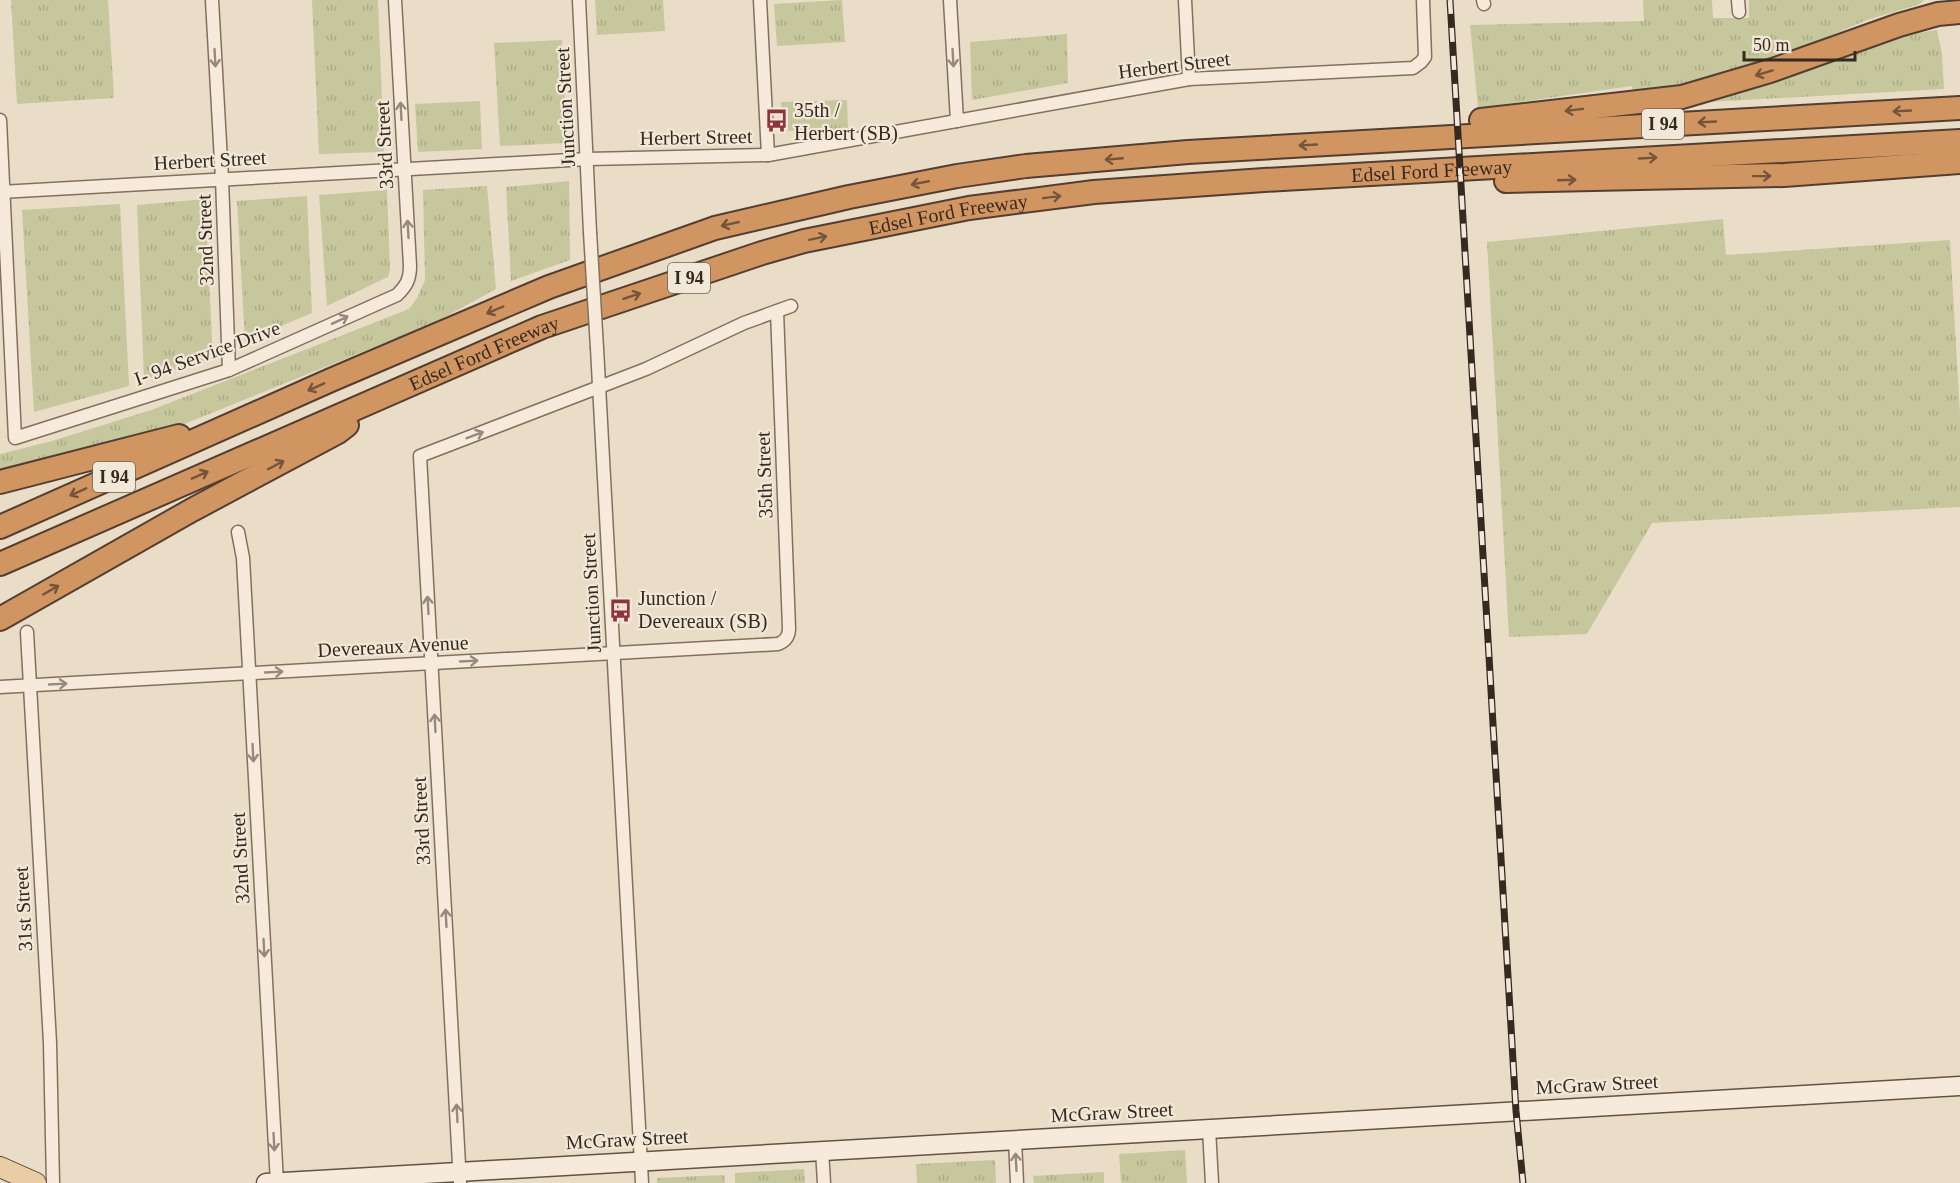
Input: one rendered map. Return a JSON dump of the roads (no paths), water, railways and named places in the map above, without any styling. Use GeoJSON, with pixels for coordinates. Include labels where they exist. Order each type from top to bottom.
{"type":"FeatureCollection","features":[{"type":"Feature","properties":{"kind":"highway"},"geometry":{"type":"LineString","coordinates":[[1367,141],[1416,127],[1682,97],[1770,71],[1899,25],[1938,14],[1960,12]]}},
{"type":"Feature","properties":{"kind":"highway","name":"Edsel Ford Freeway"},"geometry":{"type":"LineString","coordinates":[[0,526],[549,287],[715,228],[849,197],[957,176],[1015,168],[1188,152],[1960,108]]}},
{"type":"Feature","properties":{"kind":"highway","name":"Edsel Ford Freeway"},"geometry":{"type":"LineString","coordinates":[[0,564],[243,456],[570,317],[804,241],[969,208],[1094,192],[1264,180],[1960,141]]}},
{"type":"Feature","properties":{"kind":"highway"},"geometry":{"type":"LineString","coordinates":[[1421,172],[1509,182],[1784,176],[1960,162]]}},
{"type":"Feature","properties":{"kind":"highway"},"geometry":{"type":"LineString","coordinates":[[0,619],[192,510],[338,432],[381,398]]}},
{"type":"Feature","properties":{"kind":"highway"},"geometry":{"type":"LineString","coordinates":[[0,482],[178,436],[228,427]]}},
{"type":"Feature","properties":{"kind":"main road"},"geometry":{"type":"LineString","coordinates":[[0,1167],[36,1183]]}},
{"type":"Feature","properties":{"kind":"street","name":"32nd Street"},"geometry":{"type":"LineString","coordinates":[[212,0],[229,370]]}},
{"type":"Feature","properties":{"kind":"street","name":"33rd Street"},"geometry":{"type":"LineString","coordinates":[[396,0],[410,266],[410,277],[405,286]]}},
{"type":"Feature","properties":{"kind":"street","name":"Junction Street"},"geometry":{"type":"LineString","coordinates":[[579,0],[642,1183]]}},
{"type":"Feature","properties":{"kind":"street"},"geometry":{"type":"LineString","coordinates":[[760,0],[768,155]]}},
{"type":"Feature","properties":{"kind":"street"},"geometry":{"type":"LineString","coordinates":[[950,0],[957,121]]}},
{"type":"Feature","properties":{"kind":"street"},"geometry":{"type":"LineString","coordinates":[[1185,0],[1189,79]]}},
{"type":"Feature","properties":{"kind":"street","name":"Herbert Street"},"geometry":{"type":"LineString","coordinates":[[2,192],[588,159],[768,155],[1189,79],[1413,68],[1422,63],[1426,51],[1423,0]]}},
{"type":"Feature","properties":{"kind":"street"},"geometry":{"type":"LineString","coordinates":[[0,120],[2,192]]}},
{"type":"Feature","properties":{"kind":"street","name":"I- 94 Service Drive"},"geometry":{"type":"LineString","coordinates":[[2,192],[15,438],[229,370],[396,295],[405,286]]}},
{"type":"Feature","properties":{"kind":"street"},"geometry":{"type":"LineString","coordinates":[[600,386],[646,369],[777,310],[791,306]]}},
{"type":"Feature","properties":{"kind":"street","name":"35th Street"},"geometry":{"type":"LineString","coordinates":[[777,310],[789,628],[787,638]]}},
{"type":"Feature","properties":{"kind":"street","name":"33rd Street"},"geometry":{"type":"LineString","coordinates":[[460,1177],[420,456],[600,386]]}},
{"type":"Feature","properties":{"kind":"street","name":"32nd Street"},"geometry":{"type":"LineString","coordinates":[[238,532],[243,558],[273,1183]]}},
{"type":"Feature","properties":{"kind":"street","name":"31st Street"},"geometry":{"type":"LineString","coordinates":[[27,632],[50,1043],[53,1183]]}},
{"type":"Feature","properties":{"kind":"street","name":"Devereaux Avenue"},"geometry":{"type":"LineString","coordinates":[[0,687],[778,644],[787,638]]}},
{"type":"Feature","properties":{"kind":"street","name":"McGraw Street"},"geometry":{"type":"LineString","coordinates":[[273,1183],[460,1177],[640,1161],[1960,1086]]}},
{"type":"Feature","properties":{"kind":"street"},"geometry":{"type":"LineString","coordinates":[[1209,1129],[1212,1183]]}},
{"type":"Feature","properties":{"kind":"street"},"geometry":{"type":"LineString","coordinates":[[1015,1140],[1017,1183]]}},
{"type":"Feature","properties":{"kind":"street"},"geometry":{"type":"LineString","coordinates":[[822,1150],[824,1183]]}},
{"type":"Feature","properties":{"kind":"railway"},"geometry":{"type":"LineString","coordinates":[[1450,0],[1516,1111],[1523,1183]]}},
{"type":"Feature","properties":{"kind":"place","name":"35th / Herbert (SB)"},"geometry":{"type":"Point","coordinates":[776,121]}},
{"type":"Feature","properties":{"kind":"place","name":"Junction / Devereaux (SB)"},"geometry":{"type":"Point","coordinates":[620,610]}}]}
